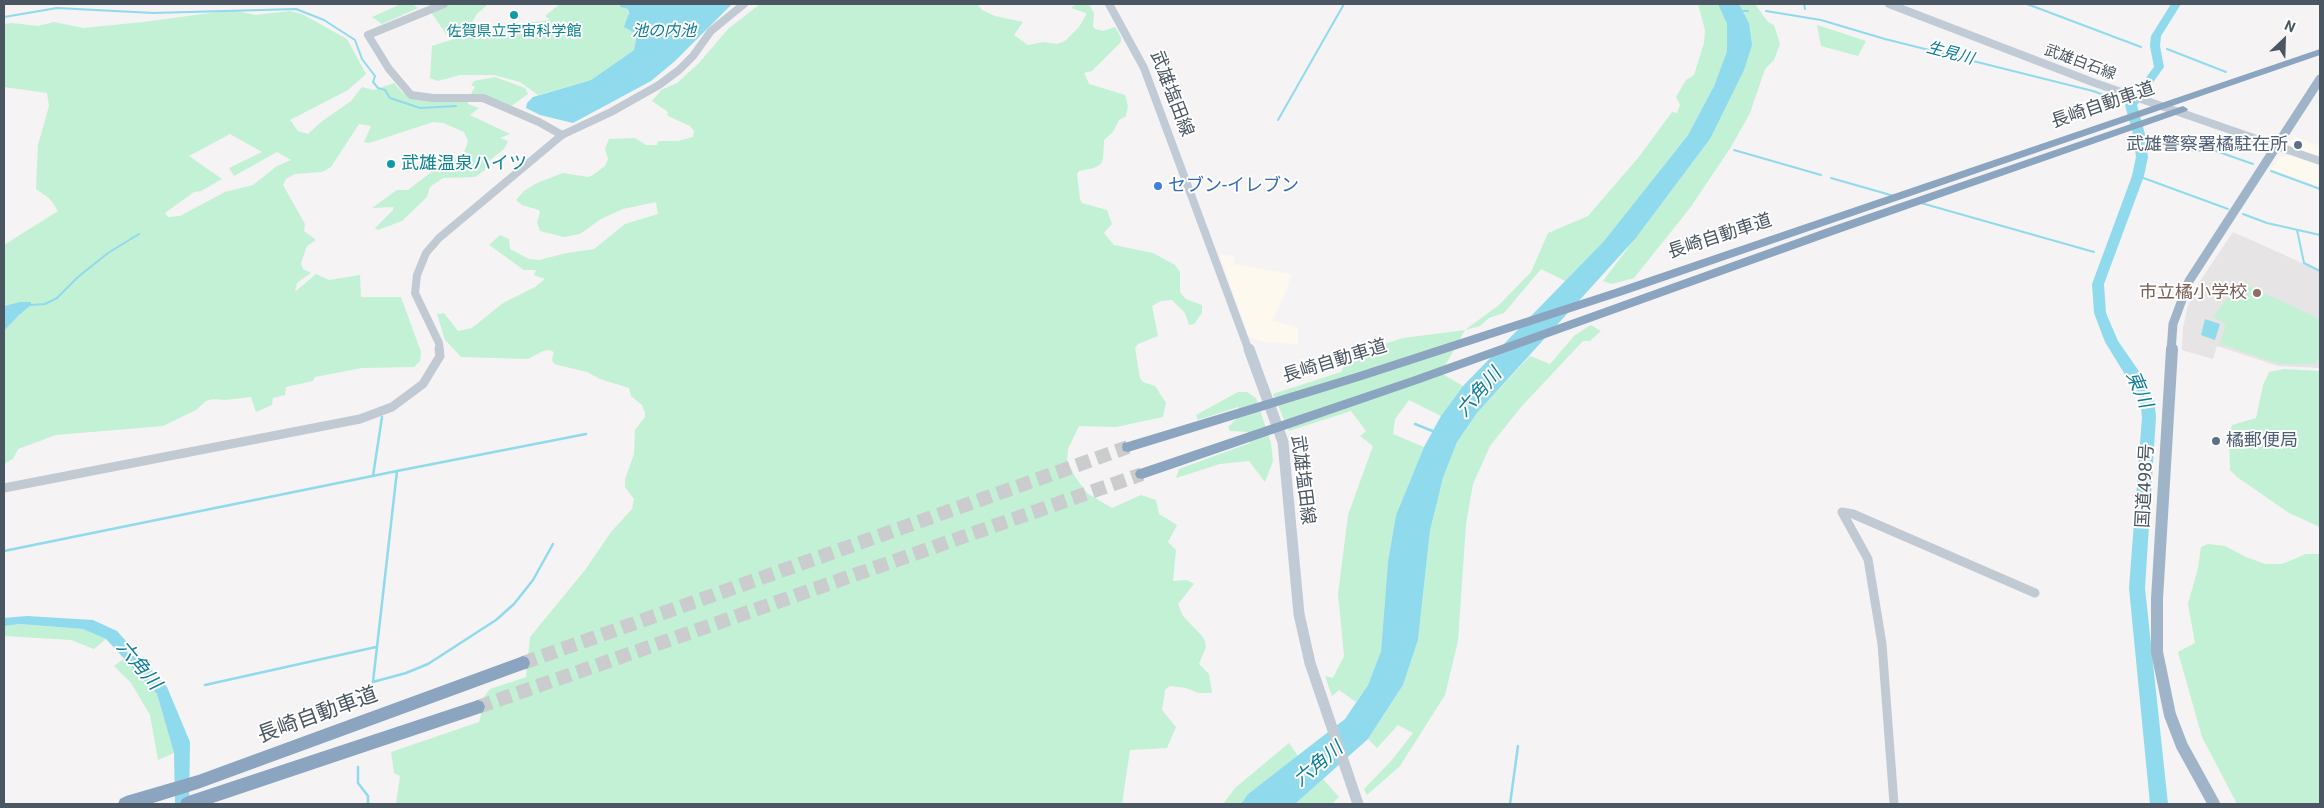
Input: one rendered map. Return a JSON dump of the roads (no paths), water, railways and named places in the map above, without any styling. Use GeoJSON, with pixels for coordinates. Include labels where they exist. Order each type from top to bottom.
{"type":"FeatureCollection","features":[{"type":"Feature","properties":{"kind":"highway","name":"長崎自動車道"},"geometry":{"type":"LineString","coordinates":[[1128,447],[1358,377],[1669,275],[2320,52]]}},
{"type":"Feature","properties":{"kind":"highway","name":"長崎自動車道"},"geometry":{"type":"LineString","coordinates":[[1142,474],[1416,380],[1801,242],[2320,61]]}},
{"type":"Feature","properties":{"kind":"highway","name":"国道498号"},"geometry":{"type":"LineString","coordinates":[[2214,804],[2194,770],[2170,715],[2162,686],[2157,652],[2157,599],[2173,324],[2178,304],[2189,280],[2320,79]]}},
{"type":"Feature","properties":{"kind":"highway","name":"長崎自動車道"},"geometry":{"type":"LineString","coordinates":[[126,804],[198,782],[522,663]]}},
{"type":"Feature","properties":{"kind":"highway"},"geometry":{"type":"LineString","coordinates":[[188,804],[478,708]]}},
{"type":"Feature","properties":{"kind":"main road","name":"武雄塩田線"},"geometry":{"type":"LineString","coordinates":[[1109,4],[1144,68],[1283,442],[1299,614],[1310,663],[1358,804]]}},
{"type":"Feature","properties":{"kind":"main road","name":"武雄白石線"},"geometry":{"type":"LineString","coordinates":[[1889,4],[2027,58],[2320,161]]}},
{"type":"Feature","properties":{"kind":"street"},"geometry":{"type":"LineString","coordinates":[[444,4],[368,35],[388,69],[411,95],[433,98],[483,98],[539,122],[562,135]]}},
{"type":"Feature","properties":{"kind":"street"},"geometry":{"type":"LineString","coordinates":[[4,488],[360,419],[392,407],[409,396],[422,384],[440,356],[439,343],[415,293],[417,275],[426,253],[439,238],[562,135],[610,112],[659,85],[679,70],[693,56],[711,31],[744,4]]}},
{"type":"Feature","properties":{"kind":"street"},"geometry":{"type":"LineString","coordinates":[[1894,804],[1882,644],[1868,559],[1842,512],[1853,514],[2034,593]]}},
{"type":"Feature","properties":{"kind":"water","name":"池の内池"},"geometry":{"type":"Polygon","coordinates":[[[620,4],[732,4],[675,61],[651,81],[573,123],[540,115],[526,108],[527,103],[533,97],[591,80],[634,50],[637,34],[624,27],[629,13],[628,9],[620,7],[620,4]]]}},
{"type":"Feature","properties":{"kind":"water","name":"六角川"},"geometry":{"type":"Polygon","coordinates":[[[1718,4],[1739,4],[1749,23],[1752,45],[1744,70],[1710,139],[1635,239],[1477,413],[1457,442],[1443,478],[1430,531],[1418,640],[1403,685],[1368,739],[1295,804],[1241,804],[1248,794],[1345,719],[1368,685],[1381,651],[1388,561],[1396,515],[1424,447],[1441,416],[1463,386],[1604,241],[1688,135],[1714,86],[1727,51],[1727,24],[1718,4]]]}},
{"type":"Feature","properties":{"kind":"water"},"geometry":{"type":"Polygon","coordinates":[[[20,302],[31,302],[31,305],[4,331],[4,306],[20,302]]]}},
{"type":"Feature","properties":{"kind":"water"},"geometry":{"type":"Polygon","coordinates":[[[2205,319],[2220,324],[2215,340],[2201,335],[2205,319]]]}},
{"type":"Feature","properties":{"kind":"water","name":"六角川"},"geometry":{"type":"Polygon","coordinates":[[[27,616],[93,620],[117,631],[167,687],[190,742],[189,804],[175,804],[174,753],[157,694],[106,639],[83,629],[20,624],[4,626],[4,618],[27,616]]]}},
{"type":"Feature","properties":{"kind":"waterway"},"geometry":{"type":"LineString","coordinates":[[1278,120],[1344,4]]}},
{"type":"Feature","properties":{"kind":"waterway"},"geometry":{"type":"LineString","coordinates":[[1804,4],[1805,9]]}},
{"type":"Feature","properties":{"kind":"waterway"},"geometry":{"type":"LineString","coordinates":[[2027,4],[2141,47]]}},
{"type":"Feature","properties":{"kind":"waterway","name":"東川"},"geometry":{"type":"LineString","coordinates":[[2159,804],[2137,588],[2149,417],[2147,399],[2138,381],[2112,342],[2100,313],[2098,284],[2138,176],[2142,157],[2139,134],[2131,105],[2159,67],[2155,46],[2156,36],[2176,4]]}},
{"type":"Feature","properties":{"kind":"waterway"},"geometry":{"type":"LineString","coordinates":[[4,17],[57,8],[153,13],[296,9],[324,20],[355,40],[362,59],[375,76],[373,82],[378,88],[385,90],[390,98],[420,108],[456,106]]}},
{"type":"Feature","properties":{"kind":"waterway","name":"生見川"},"geometry":{"type":"LineString","coordinates":[[1739,11],[1748,11]]}},
{"type":"Feature","properties":{"kind":"waterway","name":"生見川"},"geometry":{"type":"LineString","coordinates":[[1766,11],[1821,20],[1885,39],[2093,91],[2131,105]]}},
{"type":"Feature","properties":{"kind":"waterway"},"geometry":{"type":"LineString","coordinates":[[2167,49],[2226,72]]}},
{"type":"Feature","properties":{"kind":"waterway"},"geometry":{"type":"LineString","coordinates":[[2139,134],[2177,150],[2216,151],[2253,164]]}},
{"type":"Feature","properties":{"kind":"waterway"},"geometry":{"type":"LineString","coordinates":[[1734,150],[1821,175]]}},
{"type":"Feature","properties":{"kind":"waterway"},"geometry":{"type":"LineString","coordinates":[[2271,171],[2320,189]]}},
{"type":"Feature","properties":{"kind":"waterway"},"geometry":{"type":"LineString","coordinates":[[2138,176],[2228,209]]}},
{"type":"Feature","properties":{"kind":"waterway"},"geometry":{"type":"LineString","coordinates":[[1831,178],[1894,196]]}},
{"type":"Feature","properties":{"kind":"waterway"},"geometry":{"type":"LineString","coordinates":[[1921,203],[2094,252]]}},
{"type":"Feature","properties":{"kind":"waterway"},"geometry":{"type":"LineString","coordinates":[[2243,214],[2267,223],[2320,235]]}},
{"type":"Feature","properties":{"kind":"waterway"},"geometry":{"type":"LineString","coordinates":[[2297,230],[2304,263],[2320,271]]}},
{"type":"Feature","properties":{"kind":"waterway"},"geometry":{"type":"LineString","coordinates":[[31,305],[45,304],[57,298],[78,277],[108,253],[139,234]]}},
{"type":"Feature","properties":{"kind":"waterway"},"geometry":{"type":"LineString","coordinates":[[373,476],[382,417]]}},
{"type":"Feature","properties":{"kind":"waterway"},"geometry":{"type":"LineString","coordinates":[[1415,424],[1435,432]]}},
{"type":"Feature","properties":{"kind":"waterway"},"geometry":{"type":"LineString","coordinates":[[397,471],[586,434]]}},
{"type":"Feature","properties":{"kind":"waterway"},"geometry":{"type":"LineString","coordinates":[[373,476],[397,471]]}},
{"type":"Feature","properties":{"kind":"waterway"},"geometry":{"type":"LineString","coordinates":[[397,471],[373,682],[406,673],[428,664],[496,620],[514,604],[533,580],[553,544]]}},
{"type":"Feature","properties":{"kind":"waterway"},"geometry":{"type":"LineString","coordinates":[[4,551],[373,476]]}},
{"type":"Feature","properties":{"kind":"waterway"},"geometry":{"type":"LineString","coordinates":[[205,685],[376,647]]}},
{"type":"Feature","properties":{"kind":"waterway"},"geometry":{"type":"LineString","coordinates":[[1510,804],[1518,746]]}},
{"type":"Feature","properties":{"kind":"waterway"},"geometry":{"type":"LineString","coordinates":[[358,767],[358,783],[368,796],[368,804]]}},
{"type":"Feature","properties":{"kind":"tunnel"},"geometry":{"type":"LineString","coordinates":[[523,663],[1128,447]]}},
{"type":"Feature","properties":{"kind":"tunnel"},"geometry":{"type":"LineString","coordinates":[[478,707],[1142,474]]}},
{"type":"Feature","properties":{"kind":"place","name":"佐賀県立宇宙科学館"},"geometry":{"type":"Point","coordinates":[514,15]}},
{"type":"Feature","properties":{"kind":"place","name":"武雄警察署橘駐在所"},"geometry":{"type":"Point","coordinates":[2298,145]}},
{"type":"Feature","properties":{"kind":"place","name":"武雄温泉ハイツ"},"geometry":{"type":"Point","coordinates":[391,164]}},
{"type":"Feature","properties":{"kind":"place","name":"セブン-イレブン"},"geometry":{"type":"Point","coordinates":[1158,186]}},
{"type":"Feature","properties":{"kind":"place","name":"市立橘小学校"},"geometry":{"type":"Point","coordinates":[2257,293]}},
{"type":"Feature","properties":{"kind":"place","name":"橘郵便局"},"geometry":{"type":"Point","coordinates":[2216,441]}}]}
